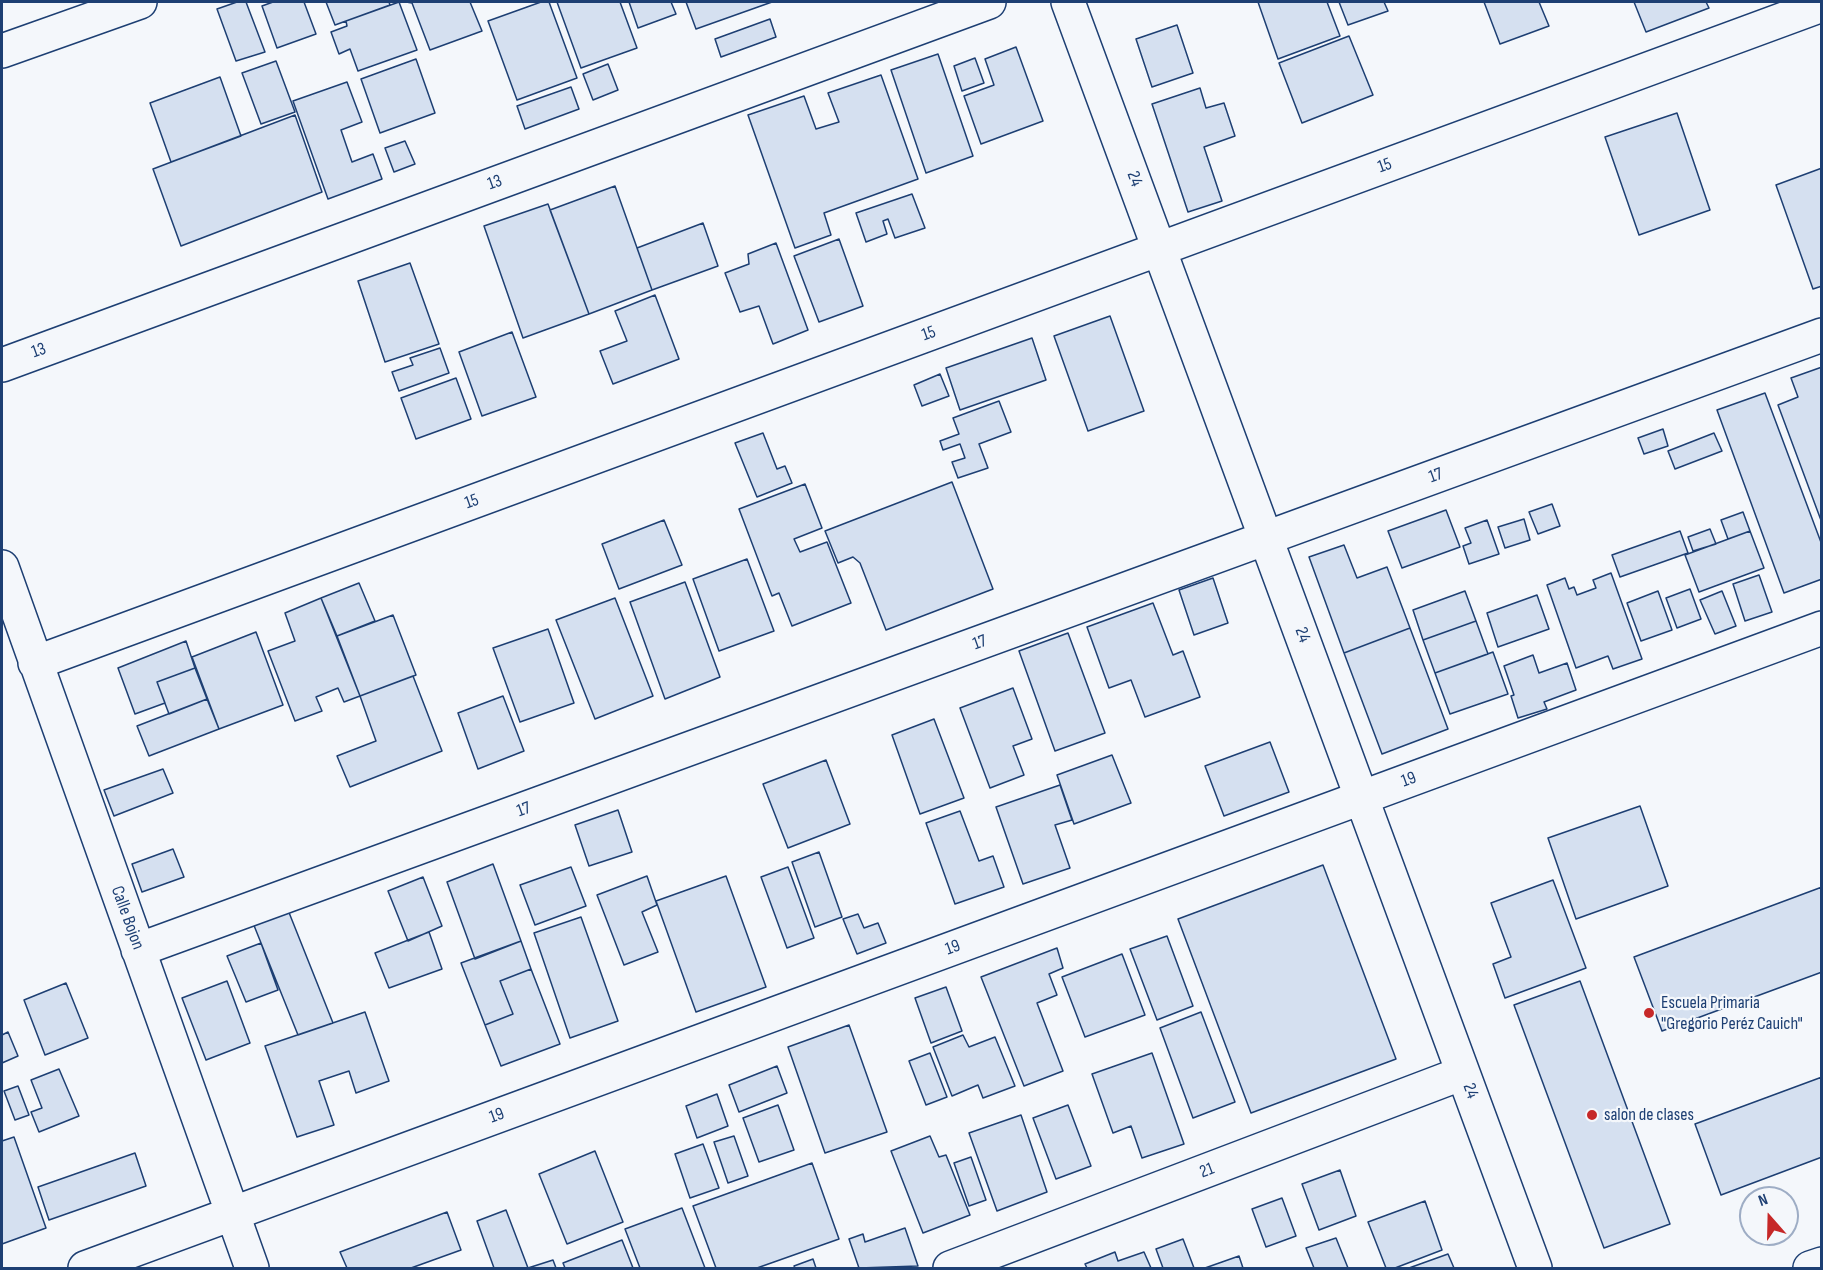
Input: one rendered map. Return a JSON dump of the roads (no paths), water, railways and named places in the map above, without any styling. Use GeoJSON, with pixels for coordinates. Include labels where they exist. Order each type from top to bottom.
{"type":"FeatureCollection","features":[{"type":"Feature","properties":{"kind":"street"},"geometry":{"type":"LineString","coordinates":[[2,51],[140,2]]}},
{"type":"Feature","properties":{"kind":"street","name":"13"},"geometry":{"type":"LineString","coordinates":[[2,365],[989,2]]}},
{"type":"Feature","properties":{"kind":"street","name":"24"},"geometry":{"type":"LineString","coordinates":[[1068,2],[1535,1269]]}},
{"type":"Feature","properties":{"kind":"street","name":"15"},"geometry":{"type":"LineString","coordinates":[[36,663],[1821,5]]}},
{"type":"Feature","properties":{"kind":"street","name":"17"},"geometry":{"type":"LineString","coordinates":[[138,950],[1821,335]]}},
{"type":"Feature","properties":{"kind":"street","name":"Calle Bojon"},"geometry":{"type":"LineString","coordinates":[[2,567],[252,1269]]}},
{"type":"Feature","properties":{"kind":"street","name":"19"},"geometry":{"type":"LineString","coordinates":[[85,1269],[1821,628]]}},
{"type":"Feature","properties":{"kind":"street","name":"21"},"geometry":{"type":"LineString","coordinates":[[950,1269],[1463,1073]]}},
{"type":"Feature","properties":{"kind":"street"},"geometry":{"type":"LineString","coordinates":[[1810,1269],[1821,1264]]}},
{"type":"Feature","properties":{"kind":"place","name":"Escuela Primaria \"Gregorio Peréz Cauich\""},"geometry":{"type":"Point","coordinates":[1649,1013]}},
{"type":"Feature","properties":{"kind":"place","name":"salon de clases"},"geometry":{"type":"Point","coordinates":[1592,1115]}}]}
